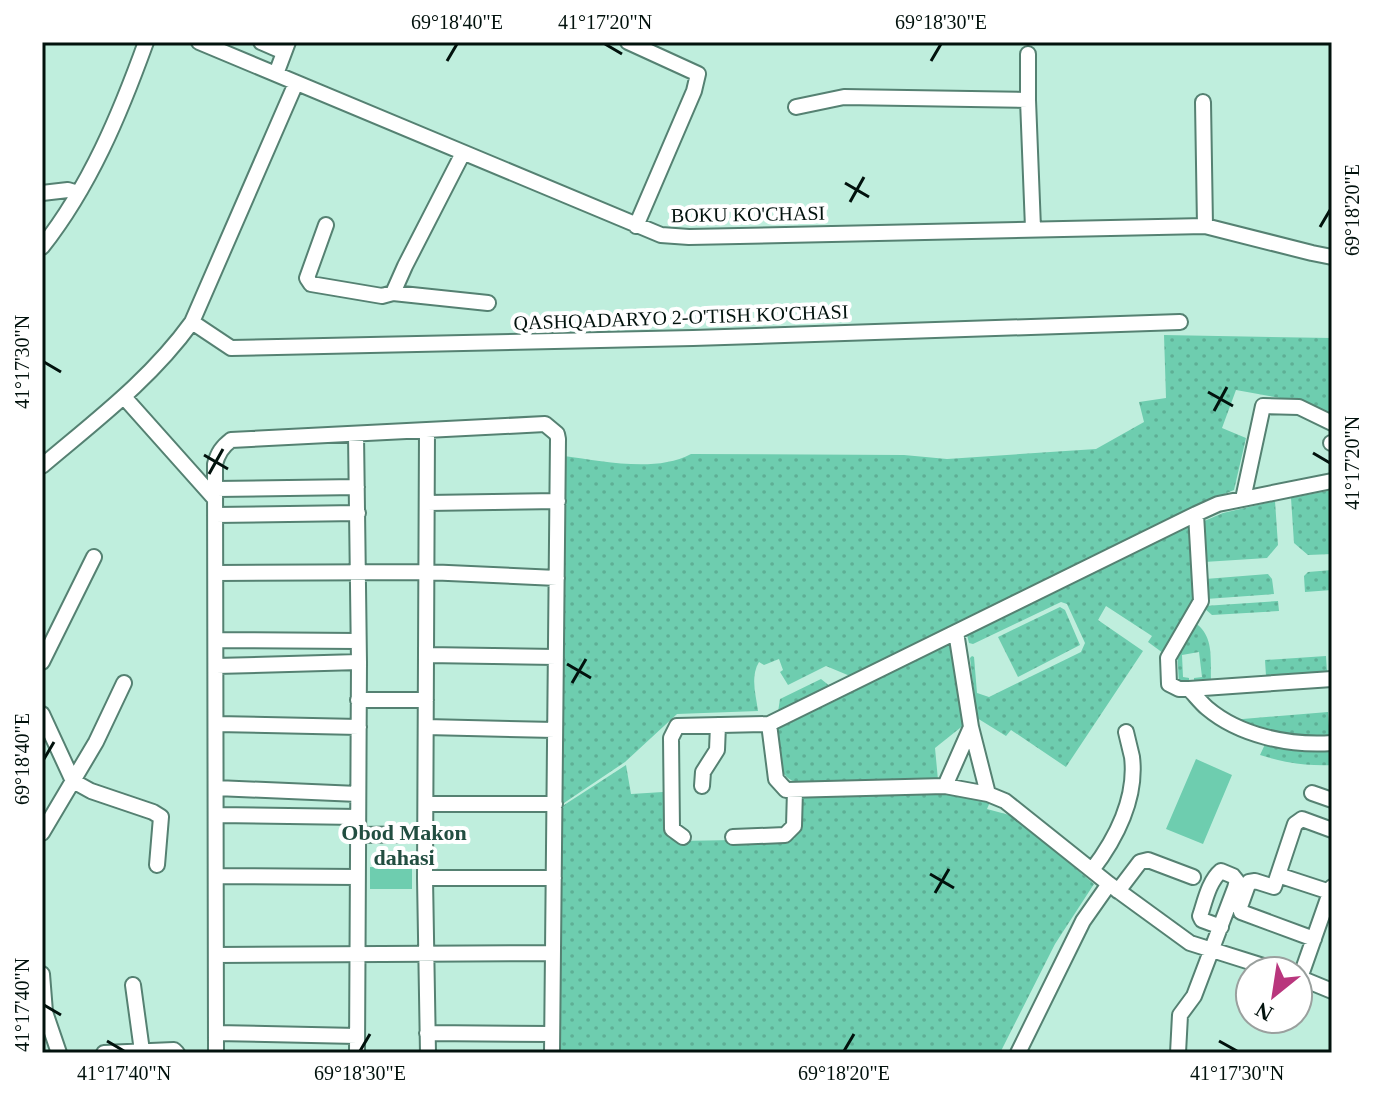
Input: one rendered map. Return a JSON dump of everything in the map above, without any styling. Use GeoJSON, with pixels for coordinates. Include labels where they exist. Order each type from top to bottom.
{"type":"FeatureCollection","features":[{"type":"Feature","properties":{"kind":"street"},"geometry":{"type":"LineString","coordinates":[[42,247],[89,175],[126,99],[146,42]]}},
{"type":"Feature","properties":{"kind":"street","name":"BOKU KO'CHASI"},"geometry":{"type":"LineString","coordinates":[[199,42],[661,235],[689,237],[1205,226],[1332,257]]}},
{"type":"Feature","properties":{"kind":"street"},"geometry":{"type":"LineString","coordinates":[[261,42],[286,47],[276,74]]}},
{"type":"Feature","properties":{"kind":"street"},"geometry":{"type":"LineString","coordinates":[[628,42],[698,74],[694,91],[636,226]]}},
{"type":"Feature","properties":{"kind":"street"},"geometry":{"type":"LineString","coordinates":[[1028,54],[1033,228]]}},
{"type":"Feature","properties":{"kind":"street"},"geometry":{"type":"LineString","coordinates":[[42,466],[124,397],[161,360],[192,322],[296,83]]}},
{"type":"Feature","properties":{"kind":"street"},"geometry":{"type":"LineString","coordinates":[[796,107],[844,97],[1028,100]]}},
{"type":"Feature","properties":{"kind":"street"},"geometry":{"type":"LineString","coordinates":[[1203,102],[1205,226]]}},
{"type":"Feature","properties":{"kind":"street"},"geometry":{"type":"LineString","coordinates":[[393,293],[463,153]]}},
{"type":"Feature","properties":{"kind":"street"},"geometry":{"type":"LineString","coordinates":[[42,193],[68,190],[78,193]]}},
{"type":"Feature","properties":{"kind":"street"},"geometry":{"type":"LineString","coordinates":[[326,225],[307,278],[311,284],[382,296],[393,293],[488,303]]}},
{"type":"Feature","properties":{"kind":"street","name":"QASHQADARYO 2-O'TISH KO'CHASI"},"geometry":{"type":"LineString","coordinates":[[192,322],[231,348],[1180,322]]}},
{"type":"Feature","properties":{"kind":"street"},"geometry":{"type":"LineString","coordinates":[[124,397],[216,494],[357,487]]}},
{"type":"Feature","properties":{"kind":"street"},"geometry":{"type":"LineString","coordinates":[[1243,499],[1263,406],[1299,407],[1332,423]]}},
{"type":"Feature","properties":{"kind":"street"},"geometry":{"type":"LineString","coordinates":[[216,1053],[215,464],[218,454],[231,440],[545,424],[557,434],[558,439],[552,1053]]}},
{"type":"Feature","properties":{"kind":"street"},"geometry":{"type":"LineString","coordinates":[[427,430],[425,878],[428,1053]]}},
{"type":"Feature","properties":{"kind":"street"},"geometry":{"type":"LineString","coordinates":[[356,434],[359,662],[357,1053]]}},
{"type":"Feature","properties":{"kind":"street"},"geometry":{"type":"LineString","coordinates":[[683,837],[672,829],[671,738],[677,726],[769,724],[1218,504],[1332,481]]}},
{"type":"Feature","properties":{"kind":"street"},"geometry":{"type":"LineString","coordinates":[[427,503],[558,501]]}},
{"type":"Feature","properties":{"kind":"street"},"geometry":{"type":"LineString","coordinates":[[215,515],[358,513]]}},
{"type":"Feature","properties":{"kind":"street"},"geometry":{"type":"LineString","coordinates":[[1196,514],[1201,601],[1168,658],[1169,684],[1179,689],[1189,689],[1332,679]]}},
{"type":"Feature","properties":{"kind":"street"},"geometry":{"type":"LineString","coordinates":[[42,662],[94,557]]}},
{"type":"Feature","properties":{"kind":"street"},"geometry":{"type":"LineString","coordinates":[[216,573],[426,572],[557,578]]}},
{"type":"Feature","properties":{"kind":"street"},"geometry":{"type":"LineString","coordinates":[[956,632],[971,727],[988,794]]}},
{"type":"Feature","properties":{"kind":"street"},"geometry":{"type":"LineString","coordinates":[[216,640],[358,641]]}},
{"type":"Feature","properties":{"kind":"street"},"geometry":{"type":"LineString","coordinates":[[426,655],[556,657]]}},
{"type":"Feature","properties":{"kind":"street"},"geometry":{"type":"LineString","coordinates":[[216,666],[359,662]]}},
{"type":"Feature","properties":{"kind":"street"},"geometry":{"type":"LineString","coordinates":[[42,833],[96,742],[124,683]]}},
{"type":"Feature","properties":{"kind":"street"},"geometry":{"type":"LineString","coordinates":[[1189,689],[1220,718],[1246,731],[1309,745],[1332,743]]}},
{"type":"Feature","properties":{"kind":"street"},"geometry":{"type":"LineString","coordinates":[[358,700],[426,700]]}},
{"type":"Feature","properties":{"kind":"street"},"geometry":{"type":"LineString","coordinates":[[42,714],[73,781],[91,791],[161,817],[157,865]]}},
{"type":"Feature","properties":{"kind":"street"},"geometry":{"type":"LineString","coordinates":[[216,724],[359,727]]}},
{"type":"Feature","properties":{"kind":"street"},"geometry":{"type":"LineString","coordinates":[[769,724],[776,779],[786,790],[945,786],[988,794],[1005,801],[1190,943],[1234,957]]}},
{"type":"Feature","properties":{"kind":"street"},"geometry":{"type":"LineString","coordinates":[[702,786],[703,772],[717,750],[718,725]]}},
{"type":"Feature","properties":{"kind":"street"},"geometry":{"type":"LineString","coordinates":[[426,727],[555,730]]}},
{"type":"Feature","properties":{"kind":"street"},"geometry":{"type":"LineString","coordinates":[[945,786],[971,727]]}},
{"type":"Feature","properties":{"kind":"street"},"geometry":{"type":"LineString","coordinates":[[1092,870],[1120,827],[1130,790],[1132,759],[1126,732]]}},
{"type":"Feature","properties":{"kind":"street"},"geometry":{"type":"LineString","coordinates":[[216,788],[358,794]]}},
{"type":"Feature","properties":{"kind":"street"},"geometry":{"type":"LineString","coordinates":[[733,837],[785,835],[794,826],[795,790]]}},
{"type":"Feature","properties":{"kind":"street"},"geometry":{"type":"LineString","coordinates":[[1312,793],[1332,800]]}},
{"type":"Feature","properties":{"kind":"street"},"geometry":{"type":"LineString","coordinates":[[426,804],[555,804]]}},
{"type":"Feature","properties":{"kind":"street"},"geometry":{"type":"LineString","coordinates":[[216,815],[358,817]]}},
{"type":"Feature","properties":{"kind":"street"},"geometry":{"type":"LineString","coordinates":[[1314,939],[1241,912],[1240,907],[1249,882],[1274,887],[1295,824],[1302,819],[1332,830]]}},
{"type":"Feature","properties":{"kind":"street"},"geometry":{"type":"LineString","coordinates":[[358,835],[426,834]]}},
{"type":"Feature","properties":{"kind":"street"},"geometry":{"type":"LineString","coordinates":[[1018,1053],[1083,921],[1114,887],[1140,862],[1148,860],[1193,877]]}},
{"type":"Feature","properties":{"kind":"street"},"geometry":{"type":"LineString","coordinates":[[1278,875],[1331,890],[1308,955]]}},
{"type":"Feature","properties":{"kind":"street"},"geometry":{"type":"LineString","coordinates":[[216,876],[357,877]]}},
{"type":"Feature","properties":{"kind":"street"},"geometry":{"type":"LineString","coordinates":[[425,878],[554,878]]}},
{"type":"Feature","properties":{"kind":"street"},"geometry":{"type":"LineString","coordinates":[[1178,1053],[1180,1015],[1194,996],[1221,927]]}},
{"type":"Feature","properties":{"kind":"street"},"geometry":{"type":"LineString","coordinates":[[216,955],[553,953]]}},
{"type":"Feature","properties":{"kind":"street"},"geometry":{"type":"LineString","coordinates":[[42,974],[45,1012],[59,1053]]}},
{"type":"Feature","properties":{"kind":"street"},"geometry":{"type":"LineString","coordinates":[[133,985],[142,1051]]}},
{"type":"Feature","properties":{"kind":"street"},"geometry":{"type":"LineString","coordinates":[[216,1033],[357,1036]]}},
{"type":"Feature","properties":{"kind":"street"},"geometry":{"type":"LineString","coordinates":[[427,1033],[552,1034]]}},
{"type":"Feature","properties":{"kind":"street"},"geometry":{"type":"LineString","coordinates":[[104,1053],[176,1052]]}},
{"type":"Feature","properties":{"kind":"green space"},"geometry":{"type":"Polygon","coordinates":[[[1164,335],[1332,338],[1332,415],[1297,401],[1236,390],[1222,428],[1246,438],[1234,490],[850,676],[826,666],[788,685],[780,672],[783,670],[779,659],[764,665],[759,662],[754,680],[758,711],[677,714],[625,762],[561,805],[564,456],[645,464],[677,460],[691,454],[904,455],[947,459],[1096,449],[1144,422],[1139,402],[1166,398],[1164,335]]]}},
{"type":"Feature","properties":{"kind":"green space"},"geometry":{"type":"Polygon","coordinates":[[[1332,490],[1332,554],[1308,555],[1294,543],[1291,498],[1332,490]]]}},
{"type":"Feature","properties":{"kind":"green space"},"geometry":{"type":"Polygon","coordinates":[[[1275,501],[1278,545],[1267,558],[1204,562],[1202,522],[1223,513],[1275,501]]]}},
{"type":"Feature","properties":{"kind":"green space"},"geometry":{"type":"Polygon","coordinates":[[[1187,526],[1192,536],[1197,599],[1163,653],[1148,642],[1152,636],[1106,606],[1098,620],[1143,651],[1066,767],[1011,730],[1006,736],[977,718],[972,656],[977,693],[989,697],[1081,652],[1085,643],[1067,604],[1061,602],[973,644],[969,643],[967,635],[1187,526]]]}},
{"type":"Feature","properties":{"kind":"green space"},"geometry":{"type":"Polygon","coordinates":[[[1332,570],[1332,590],[1305,592],[1304,576],[1308,572],[1332,570]]]}},
{"type":"Feature","properties":{"kind":"green space"},"geometry":{"type":"Polygon","coordinates":[[[1268,574],[1274,594],[1206,599],[1205,579],[1268,574]]]}},
{"type":"Feature","properties":{"kind":"green space"},"geometry":{"type":"Polygon","coordinates":[[[1278,601],[1279,611],[1212,615],[1204,608],[1204,606],[1278,601]]]}},
{"type":"Feature","properties":{"kind":"green space"},"geometry":{"type":"Polygon","coordinates":[[[1060,607],[1065,610],[1080,645],[1018,677],[998,637],[1060,607]]]}},
{"type":"Feature","properties":{"kind":"green space"},"geometry":{"type":"Polygon","coordinates":[[[1195,623],[1209,642],[1211,682],[1194,683],[1194,678],[1202,677],[1199,652],[1182,655],[1183,677],[1189,678],[1189,683],[1179,684],[1177,649],[1195,623]]]}},
{"type":"Feature","properties":{"kind":"green space"},"geometry":{"type":"Polygon","coordinates":[[[950,644],[965,724],[935,748],[938,780],[796,782],[784,774],[779,760],[778,729],[950,644]]]}},
{"type":"Feature","properties":{"kind":"green space"},"geometry":{"type":"Polygon","coordinates":[[[1326,656],[1327,672],[1266,676],[1265,660],[1326,656]]]}},
{"type":"Feature","properties":{"kind":"green space"},"geometry":{"type":"Polygon","coordinates":[[[821,679],[831,687],[778,712],[780,699],[821,679]]]}},
{"type":"Feature","properties":{"kind":"green space"},"geometry":{"type":"Polygon","coordinates":[[[1328,712],[1330,739],[1295,739],[1231,720],[1328,712]]]}},
{"type":"Feature","properties":{"kind":"green space"},"geometry":{"type":"Polygon","coordinates":[[[1267,740],[1332,749],[1332,765],[1296,763],[1260,755],[1267,740]]]}},
{"type":"Feature","properties":{"kind":"green space"},"geometry":{"type":"Polygon","coordinates":[[[1196,759],[1232,775],[1203,844],[1166,829],[1196,759]]]}},
{"type":"Feature","properties":{"kind":"green space"},"geometry":{"type":"Polygon","coordinates":[[[626,765],[631,794],[666,794],[666,827],[669,838],[678,841],[794,839],[800,826],[798,802],[804,795],[956,793],[990,802],[987,809],[1013,816],[1094,884],[1055,944],[1000,1053],[558,1053],[561,807],[626,765]]]}},
{"type":"Feature","properties":{"kind":"green space"},"geometry":{"type":"Polygon","coordinates":[[[370,867],[412,867],[412,889],[370,889],[370,867]]]}},
{"type":"Feature","properties":{"kind":"district","name":"Obod Makon dahasi"},"geometry":{"type":"Point","coordinates":[404,844]}}]}
